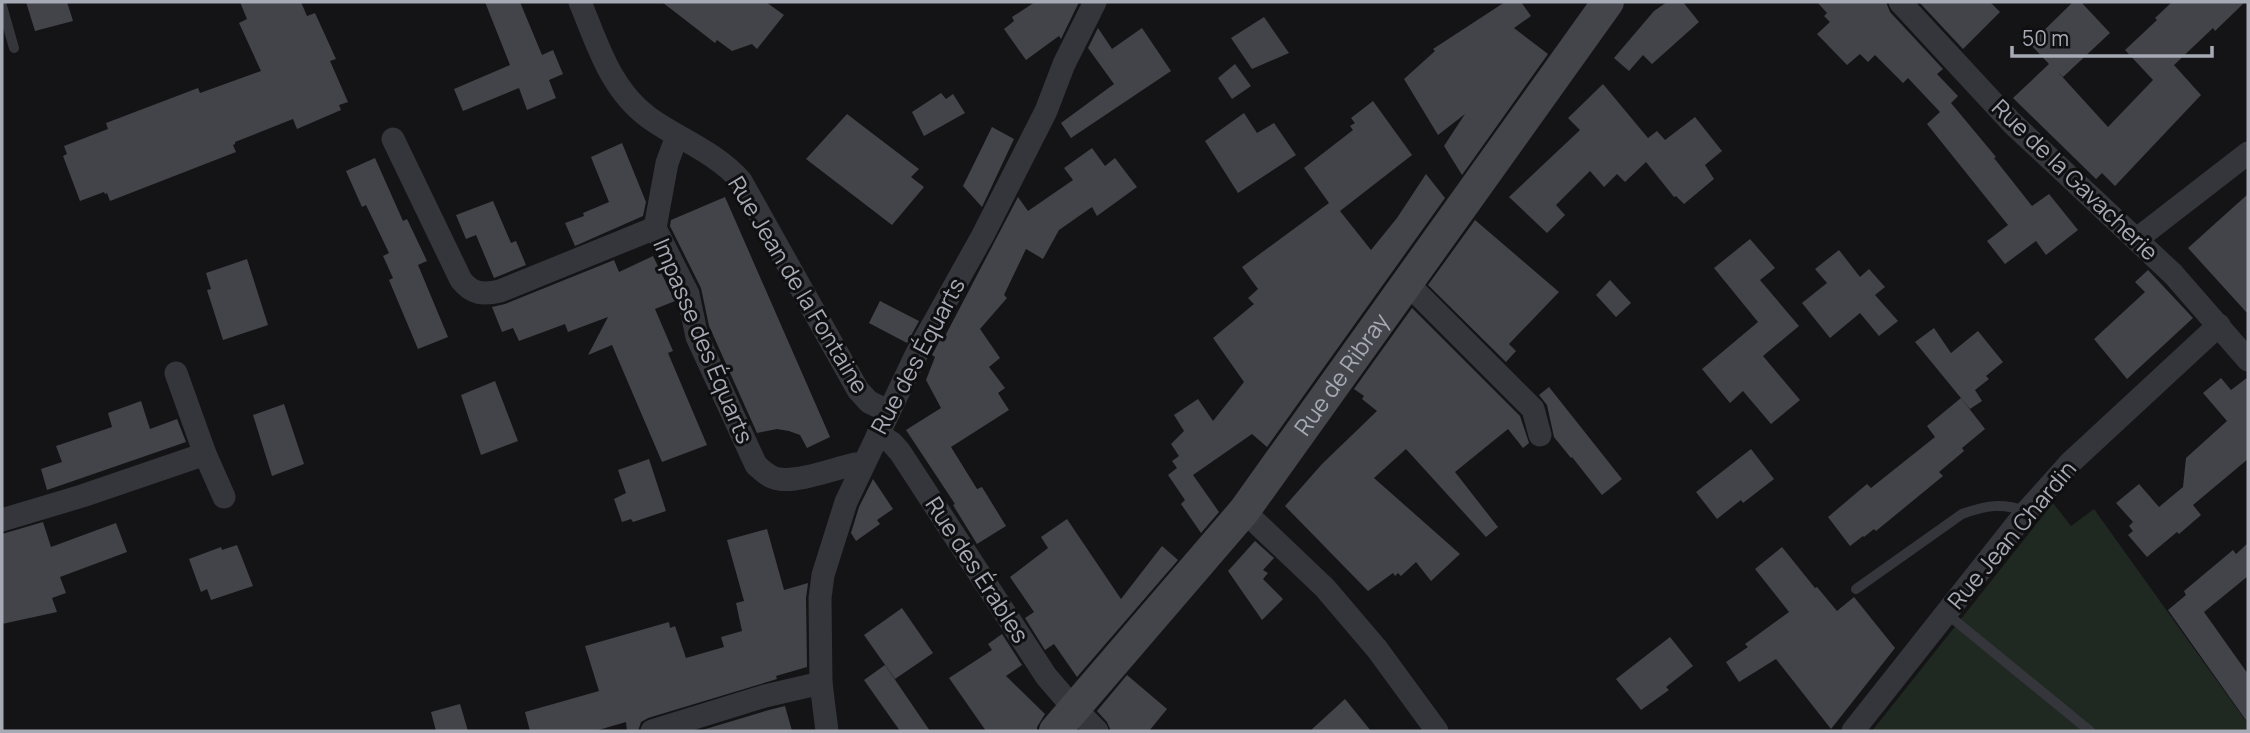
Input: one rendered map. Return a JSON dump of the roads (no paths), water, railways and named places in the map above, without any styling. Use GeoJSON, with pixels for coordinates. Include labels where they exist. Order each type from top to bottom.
{"type":"FeatureCollection","features":[{"type":"Feature","properties":{"kind":"street","name":"Rue Jean de la Fontaine"},"geometry":{"type":"LineString","coordinates":[[580,2],[610,73],[621,91],[647,116],[718,160],[741,181],[858,390],[869,402],[887,411]]}},
{"type":"Feature","properties":{"kind":"street","name":"Rue des Équarts"},"geometry":{"type":"LineString","coordinates":[[827,731],[821,683],[820,598],[823,575],[842,511],[887,411],[983,235],[1046,111],[1064,64],[1094,2]]}},
{"type":"Feature","properties":{"kind":"street","name":"Rue de Ribray"},"geometry":{"type":"LineString","coordinates":[[1065,720],[1244,510],[1608,2]]}},
{"type":"Feature","properties":{"kind":"street","name":"Rue de la Gavacherie"},"geometry":{"type":"LineString","coordinates":[[1900,2],[2012,123],[2173,274],[2248,360]]}},
{"type":"Feature","properties":{"kind":"street","name":"Impasse des Équarts"},"geometry":{"type":"LineString","coordinates":[[677,136],[667,163],[655,228],[688,293],[697,337],[756,465],[777,480],[793,479],[855,464],[863,465]]}},
{"type":"Feature","properties":{"kind":"street","name":"Impasse des Équarts"},"geometry":{"type":"LineString","coordinates":[[393,139],[461,280],[475,293],[500,291],[655,228]]}},
{"type":"Feature","properties":{"kind":"street"},"geometry":{"type":"LineString","coordinates":[[2137,239],[2248,153]]}},
{"type":"Feature","properties":{"kind":"street"},"geometry":{"type":"LineString","coordinates":[[1407,283],[1533,409],[1539,435]]}},
{"type":"Feature","properties":{"kind":"street","name":"Rue Jean Chardin"},"geometry":{"type":"LineString","coordinates":[[1853,731],[2027,511],[2070,463],[2219,325]]}},
{"type":"Feature","properties":{"kind":"street"},"geometry":{"type":"LineString","coordinates":[[176,373],[223,497]]}},
{"type":"Feature","properties":{"kind":"street","name":"Rue des Érables"},"geometry":{"type":"LineString","coordinates":[[878,434],[900,452],[1046,676],[1065,720],[1097,731]]}},
{"type":"Feature","properties":{"kind":"street"},"geometry":{"type":"LineString","coordinates":[[2,520],[205,454]]}},
{"type":"Feature","properties":{"kind":"street"},"geometry":{"type":"LineString","coordinates":[[1244,510],[1325,588],[1377,649],[1437,731]]}},
{"type":"Feature","properties":{"kind":"street"},"geometry":{"type":"LineString","coordinates":[[652,731],[765,696],[821,683]]}},
{"type":"Feature","properties":{"kind":"lane"},"geometry":{"type":"LineString","coordinates":[[2,6],[14,48]]}},
{"type":"Feature","properties":{"kind":"lane"},"geometry":{"type":"LineString","coordinates":[[1856,589],[1962,514],[1997,505],[2027,511]]}},
{"type":"Feature","properties":{"kind":"lane"},"geometry":{"type":"LineString","coordinates":[[1947,614],[2090,731]]}}]}
